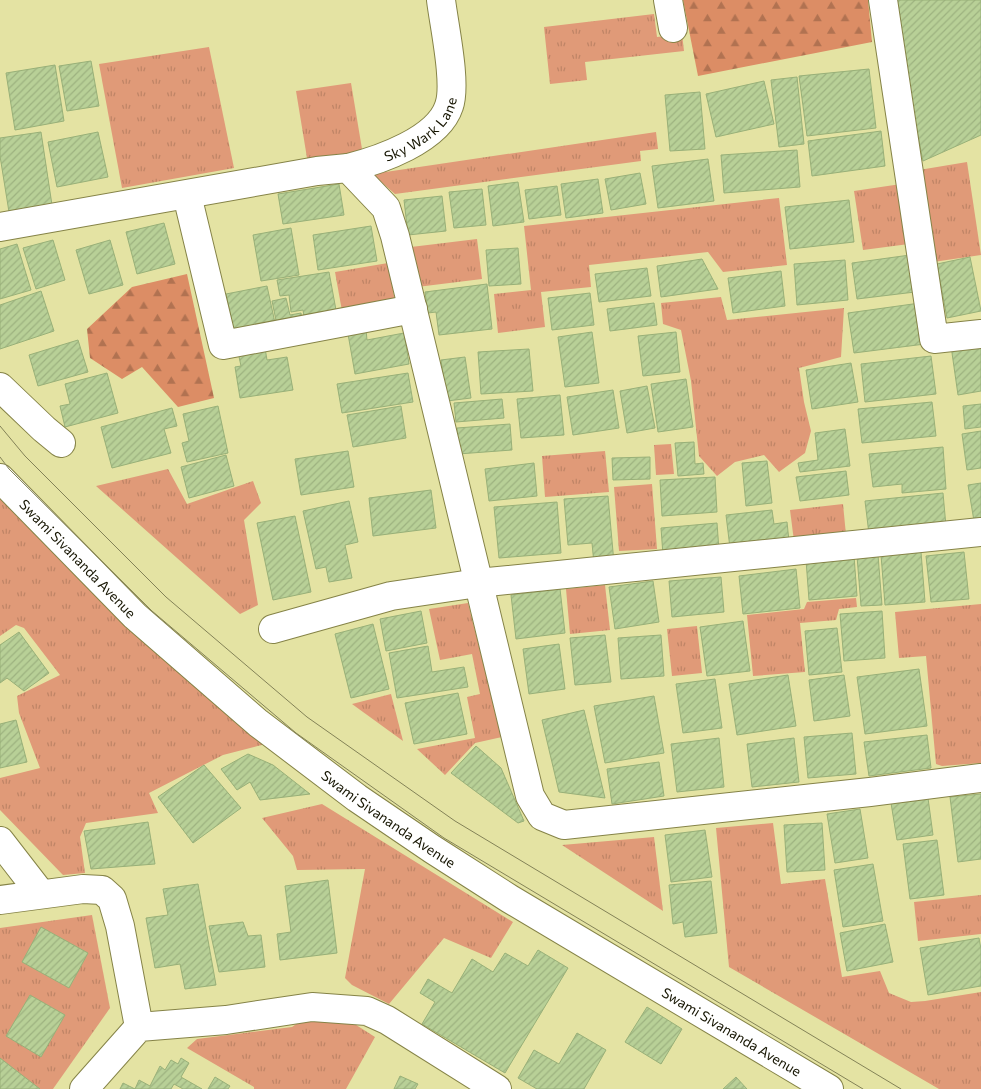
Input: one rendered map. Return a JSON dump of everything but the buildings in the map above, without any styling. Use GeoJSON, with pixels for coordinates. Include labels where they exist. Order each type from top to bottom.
{"type":"FeatureCollection","features":[{"type":"Feature","properties":{"kind":"street","name":"Sky Wark Lane"},"geometry":{"type":"LineString","coordinates":[[0,227],[317,170],[348,168],[375,161],[414,142],[431,131],[444,118],[450,105],[452,92],[450,60],[441,0]]}},
{"type":"Feature","properties":{"kind":"street"},"geometry":{"type":"LineString","coordinates":[[668,0],[673,28]]}},
{"type":"Feature","properties":{"kind":"street"},"geometry":{"type":"LineString","coordinates":[[884,0],[934,339],[981,334]]}},
{"type":"Feature","properties":{"kind":"street"},"geometry":{"type":"LineString","coordinates":[[348,168],[386,208],[395,236],[530,796],[542,816],[564,826],[981,778]]}},
{"type":"Feature","properties":{"kind":"street"},"geometry":{"type":"LineString","coordinates":[[188,194],[223,345],[413,309]]}},
{"type":"Feature","properties":{"kind":"street"},"geometry":{"type":"LineString","coordinates":[[0,387],[44,430],[61,443]]}},
{"type":"Feature","properties":{"kind":"street","name":"Swami Sivananda Avenue"},"geometry":{"type":"LineString","coordinates":[[0,478],[135,616],[258,723],[357,798],[432,849],[510,898],[829,1089]]}},
{"type":"Feature","properties":{"kind":"street"},"geometry":{"type":"LineString","coordinates":[[273,629],[391,596],[478,583],[981,532]]}},
{"type":"Feature","properties":{"kind":"street"},"geometry":{"type":"LineString","coordinates":[[0,841],[41,894]]}},
{"type":"Feature","properties":{"kind":"street"},"geometry":{"type":"LineString","coordinates":[[0,900],[83,889],[102,890],[112,899],[120,926],[139,1027]]}},
{"type":"Feature","properties":{"kind":"street"},"geometry":{"type":"LineString","coordinates":[[84,1089],[139,1027],[226,1020],[312,1006],[367,1011],[387,1020],[497,1089]]}},
{"type":"Feature","properties":{"kind":"green space"},"geometry":{"type":"Polygon","coordinates":[[[683,0],[868,0],[872,42],[698,76],[683,0]]]}},
{"type":"Feature","properties":{"kind":"green space"},"geometry":{"type":"Polygon","coordinates":[[[654,14],[657,37],[682,34],[684,51],[585,62],[587,80],[550,84],[544,27],[654,14]]]}},
{"type":"Feature","properties":{"kind":"green space"},"geometry":{"type":"Polygon","coordinates":[[[209,47],[234,168],[122,188],[99,64],[209,47]]]}},
{"type":"Feature","properties":{"kind":"green space"},"geometry":{"type":"Polygon","coordinates":[[[351,83],[363,155],[308,164],[296,91],[351,83]]]}},
{"type":"Feature","properties":{"kind":"green space"},"geometry":{"type":"Polygon","coordinates":[[[656,132],[658,149],[640,151],[641,161],[395,194],[372,174],[656,132]]]}},
{"type":"Feature","properties":{"kind":"green space"},"geometry":{"type":"Polygon","coordinates":[[[967,162],[981,255],[933,262],[919,170],[967,162]]]}},
{"type":"Feature","properties":{"kind":"green space"},"geometry":{"type":"Polygon","coordinates":[[[901,184],[909,244],[863,250],[854,191],[901,184]]]}},
{"type":"Feature","properties":{"kind":"green space"},"geometry":{"type":"Polygon","coordinates":[[[779,198],[787,265],[723,272],[708,252],[589,265],[591,287],[541,292],[545,327],[498,333],[494,294],[531,290],[524,226],[779,198]]]}},
{"type":"Feature","properties":{"kind":"green space"},"geometry":{"type":"Polygon","coordinates":[[[477,239],[482,279],[417,287],[411,247],[477,239]]]}},
{"type":"Feature","properties":{"kind":"green space"},"geometry":{"type":"Polygon","coordinates":[[[388,263],[395,301],[342,311],[335,272],[388,263]]]}},
{"type":"Feature","properties":{"kind":"green space"},"geometry":{"type":"Polygon","coordinates":[[[187,274],[214,398],[178,407],[142,367],[122,379],[90,358],[87,329],[132,287],[187,274]]]}},
{"type":"Feature","properties":{"kind":"green space"},"geometry":{"type":"Polygon","coordinates":[[[721,297],[727,320],[844,308],[841,357],[799,368],[811,431],[805,453],[779,472],[764,455],[735,462],[717,476],[699,456],[691,381],[681,330],[663,324],[661,303],[721,297]]]}},
{"type":"Feature","properties":{"kind":"green space"},"geometry":{"type":"Polygon","coordinates":[[[671,444],[674,474],[656,475],[654,445],[671,444]]]}},
{"type":"Feature","properties":{"kind":"green space"},"geometry":{"type":"Polygon","coordinates":[[[605,451],[609,492],[545,497],[542,456],[605,451]]]}},
{"type":"Feature","properties":{"kind":"green space"},"geometry":{"type":"Polygon","coordinates":[[[168,469],[187,504],[253,481],[261,503],[244,520],[258,605],[240,614],[96,486],[168,469]]]}},
{"type":"Feature","properties":{"kind":"green space"},"geometry":{"type":"Polygon","coordinates":[[[652,484],[657,549],[619,551],[614,487],[652,484]]]}},
{"type":"Feature","properties":{"kind":"green space"},"geometry":{"type":"Polygon","coordinates":[[[0,497],[9,508],[204,687],[269,743],[223,755],[149,793],[158,813],[86,823],[80,837],[85,873],[63,875],[0,810],[0,778],[40,768],[19,713],[17,696],[60,675],[24,628],[16,625],[0,636],[0,497]]]}},
{"type":"Feature","properties":{"kind":"green space"},"geometry":{"type":"Polygon","coordinates":[[[843,504],[846,535],[794,541],[790,510],[843,504]]]}},
{"type":"Feature","properties":{"kind":"green space"},"geometry":{"type":"Polygon","coordinates":[[[605,585],[610,630],[570,634],[566,589],[605,585]]]}},
{"type":"Feature","properties":{"kind":"green space"},"geometry":{"type":"Polygon","coordinates":[[[856,598],[857,607],[839,609],[836,620],[800,623],[805,672],[753,676],[747,615],[804,609],[807,602],[856,598]]]}},
{"type":"Feature","properties":{"kind":"green space"},"geometry":{"type":"Polygon","coordinates":[[[468,603],[502,737],[475,743],[445,775],[417,749],[475,738],[467,697],[480,694],[472,654],[440,660],[429,609],[468,603]]]}},
{"type":"Feature","properties":{"kind":"green space"},"geometry":{"type":"Polygon","coordinates":[[[981,604],[981,763],[942,766],[936,764],[926,656],[899,658],[895,612],[981,604]]]}},
{"type":"Feature","properties":{"kind":"green space"},"geometry":{"type":"Polygon","coordinates":[[[697,626],[702,673],[672,676],[667,629],[697,626]]]}},
{"type":"Feature","properties":{"kind":"green space"},"geometry":{"type":"Polygon","coordinates":[[[391,694],[403,741],[352,704],[391,694]]]}},
{"type":"Feature","properties":{"kind":"green space"},"geometry":{"type":"Polygon","coordinates":[[[322,804],[513,922],[491,958],[444,938],[389,1004],[352,985],[345,978],[365,869],[297,870],[293,856],[262,818],[322,804]]]}},
{"type":"Feature","properties":{"kind":"green space"},"geometry":{"type":"Polygon","coordinates":[[[773,823],[781,884],[825,879],[842,977],[880,971],[889,993],[911,1002],[981,992],[981,1089],[939,1089],[729,967],[716,828],[773,823]]]}},
{"type":"Feature","properties":{"kind":"green space"},"geometry":{"type":"Polygon","coordinates":[[[654,837],[663,911],[562,845],[654,837]]]}},
{"type":"Feature","properties":{"kind":"green space"},"geometry":{"type":"Polygon","coordinates":[[[981,895],[981,934],[918,941],[914,902],[981,895]]]}},
{"type":"Feature","properties":{"kind":"green space"},"geometry":{"type":"Polygon","coordinates":[[[92,915],[110,1008],[53,1089],[0,1089],[0,928],[92,915]]]}},
{"type":"Feature","properties":{"kind":"green space"},"geometry":{"type":"Polygon","coordinates":[[[305,1018],[353,1023],[375,1037],[346,1089],[254,1089],[254,1087],[187,1048],[197,1039],[292,1027],[305,1018]]]}},
{"type":"Feature","properties":{"kind":"tram line"},"geometry":{"type":"LineString","coordinates":[[0,426],[25,456],[166,597],[307,717],[455,821],[901,1089]]}},
{"type":"Feature","properties":{"kind":"tram line"},"geometry":{"type":"LineString","coordinates":[[0,457],[9,469],[152,611],[296,733],[444,838],[863,1089]]}}]}
